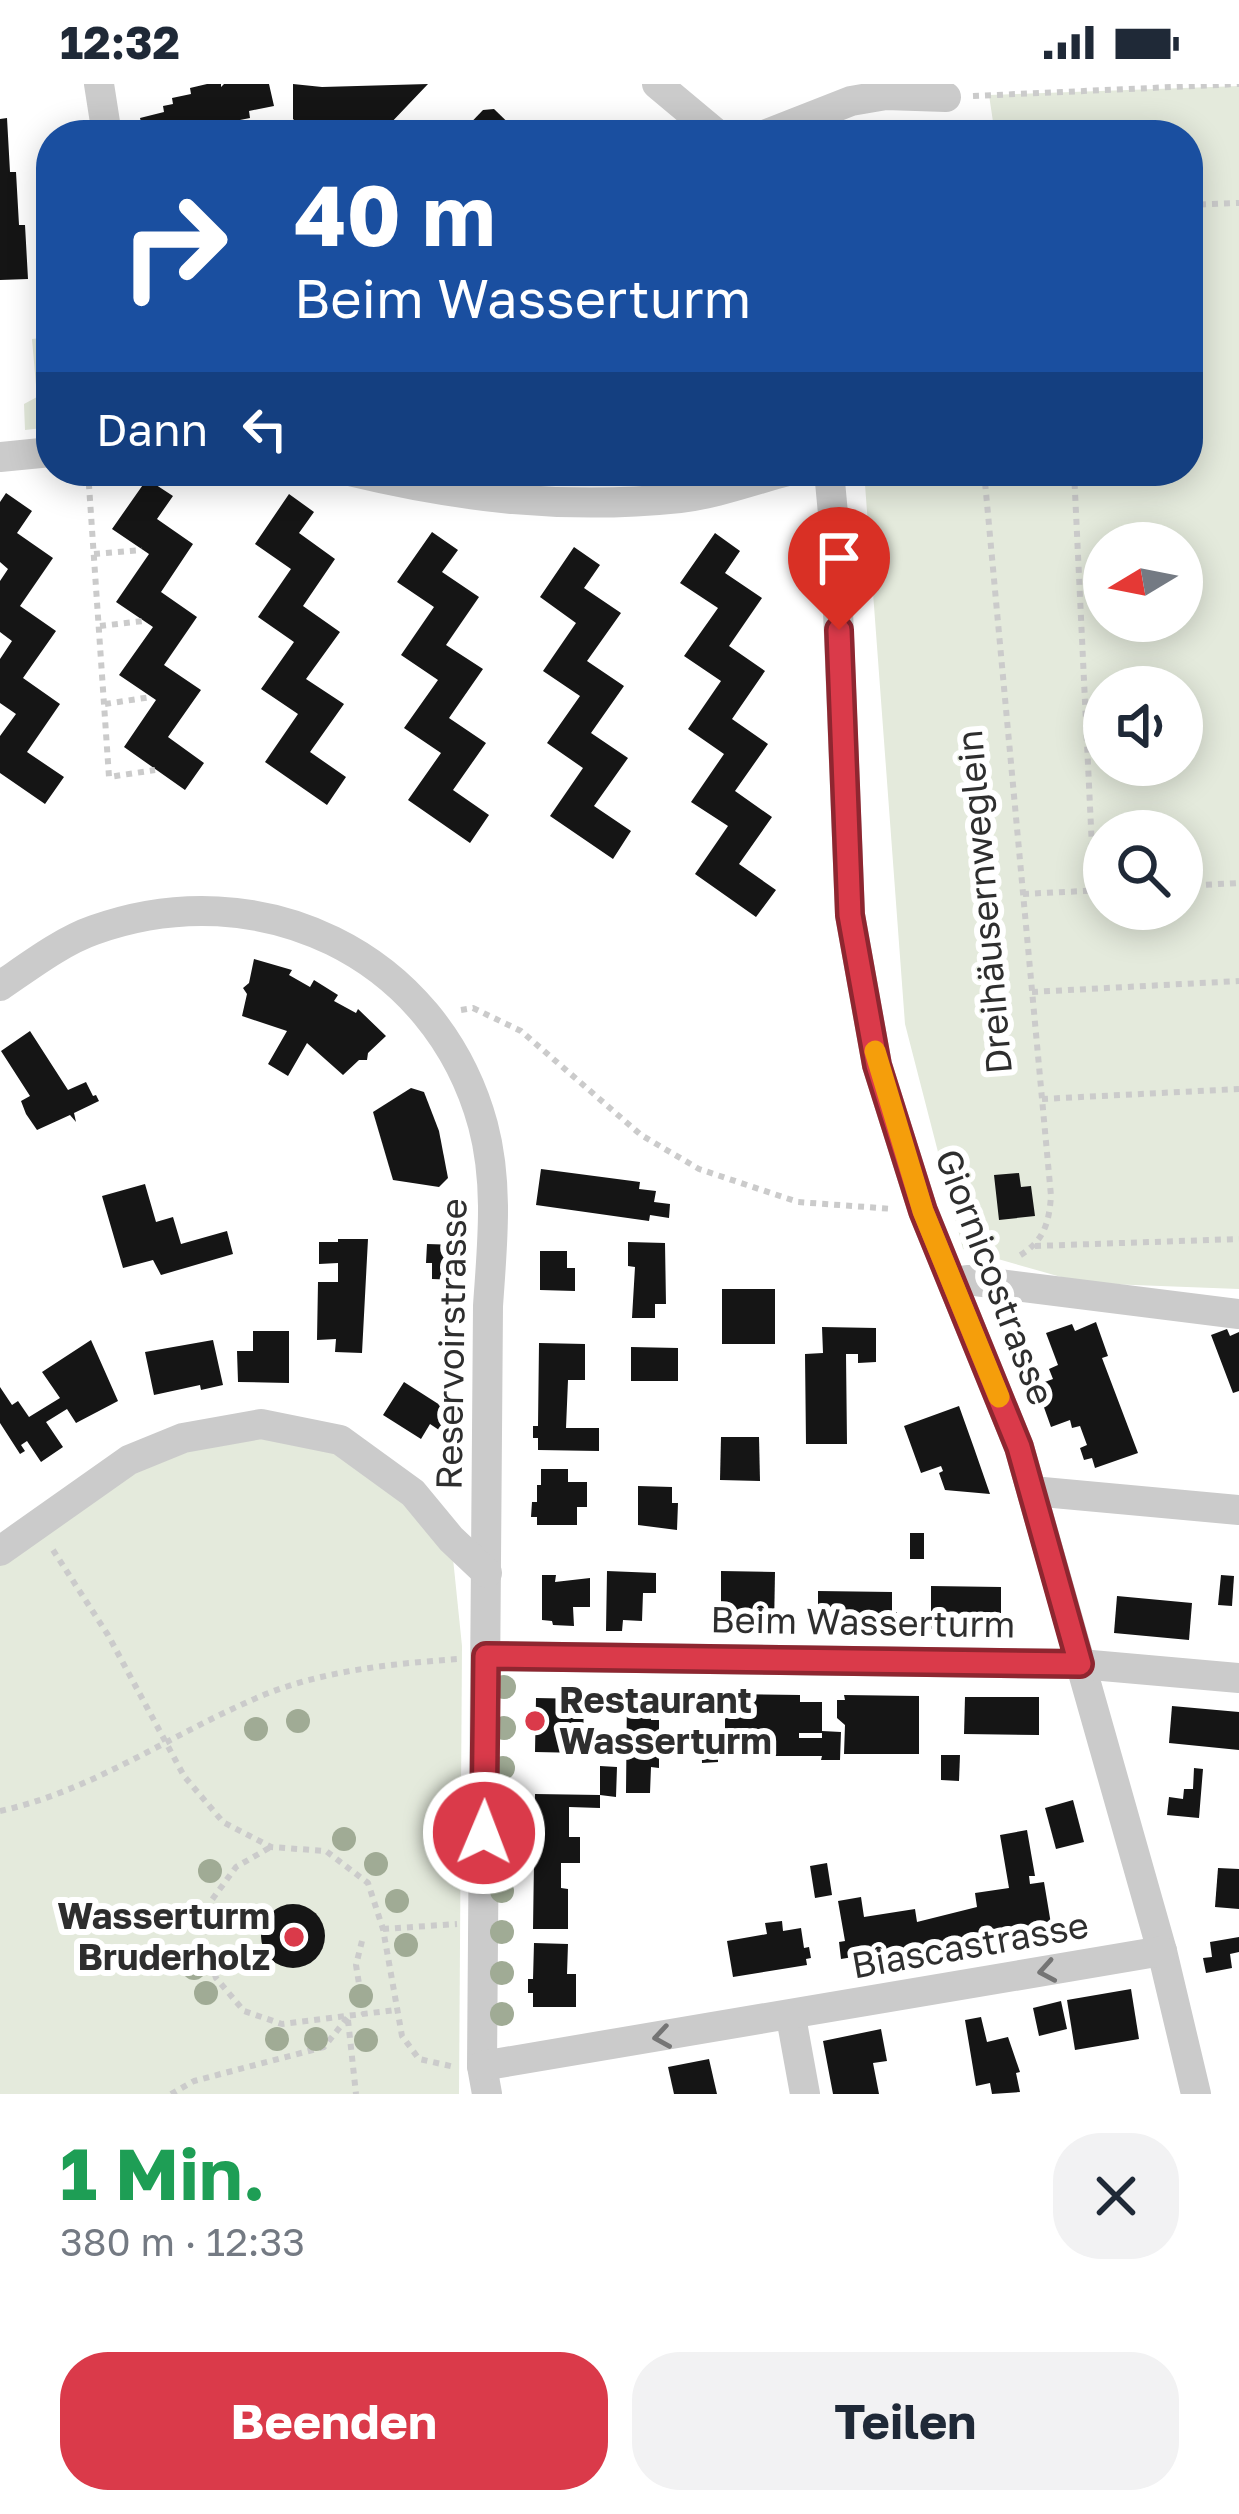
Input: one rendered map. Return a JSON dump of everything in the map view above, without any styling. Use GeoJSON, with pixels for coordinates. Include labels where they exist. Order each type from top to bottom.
{"type":"FeatureCollection","features":[{"type":"Feature","properties":{"kind":"street"},"geometry":{"type":"LineString","coordinates":[[99,84],[105,120]]}},
{"type":"Feature","properties":{"kind":"street"},"geometry":{"type":"LineString","coordinates":[[657,84],[700,120]]}},
{"type":"Feature","properties":{"kind":"street"},"geometry":{"type":"LineString","coordinates":[[802,120],[851,101],[886,94],[946,97]]}},
{"type":"Feature","properties":{"kind":"street"},"geometry":{"type":"LineString","coordinates":[[0,458],[36,454]]}},
{"type":"Feature","properties":{"kind":"street"},"geometry":{"type":"LineString","coordinates":[[413,486],[556,506],[685,498],[731,486]]}},
{"type":"Feature","properties":{"kind":"street","name":"Giornicostrasse"},"geometry":{"type":"LineString","coordinates":[[831,486],[850,915],[877,1065],[923,1211],[960,1282],[1019,1447],[1162,1951],[1196,2094]]}},
{"type":"Feature","properties":{"kind":"street","name":"Reservoirstrasse"},"geometry":{"type":"LineString","coordinates":[[0,986],[91,931],[163,912],[223,909],[296,925],[351,948],[409,993],[455,1054],[483,1126],[495,1205],[488,1306],[485,2080]]}},
{"type":"Feature","properties":{"kind":"street"},"geometry":{"type":"LineString","coordinates":[[960,1282],[1239,1314]]}},
{"type":"Feature","properties":{"kind":"street"},"geometry":{"type":"LineString","coordinates":[[6,1535],[129,1460],[183,1438],[262,1424],[340,1440],[413,1493],[451,1540],[488,1573]]}},
{"type":"Feature","properties":{"kind":"street"},"geometry":{"type":"LineString","coordinates":[[1032,1492],[1239,1510]]}},
{"type":"Feature","properties":{"kind":"street","name":"Beim Wasserturm"},"geometry":{"type":"LineString","coordinates":[[486,1656],[1080,1664],[1239,1678]]}},
{"type":"Feature","properties":{"kind":"street","name":"Biascastrasse"},"geometry":{"type":"LineString","coordinates":[[485,2080],[791,2017],[1162,1951]]}},
{"type":"Feature","properties":{"kind":"street"},"geometry":{"type":"LineString","coordinates":[[791,2017],[805,2094]]}},
{"type":"Feature","properties":{"kind":"path"},"geometry":{"type":"LineString","coordinates":[[946,97],[1239,84]]}},
{"type":"Feature","properties":{"kind":"path"},"geometry":{"type":"LineString","coordinates":[[1203,204],[1239,203]]}},
{"type":"Feature","properties":{"kind":"path"},"geometry":{"type":"LineString","coordinates":[[89,486],[110,777],[155,770]]}},
{"type":"Feature","properties":{"kind":"path","name":"Dreihäusernweglein"},"geometry":{"type":"LineString","coordinates":[[985,486],[1051,1196],[1049,1223],[1035,1246]]}},
{"type":"Feature","properties":{"kind":"path"},"geometry":{"type":"LineString","coordinates":[[1075,486],[1090,810]]}},
{"type":"Feature","properties":{"kind":"path"},"geometry":{"type":"LineString","coordinates":[[94,554],[142,550]]}},
{"type":"Feature","properties":{"kind":"path"},"geometry":{"type":"LineString","coordinates":[[100,626],[143,621]]}},
{"type":"Feature","properties":{"kind":"path"},"geometry":{"type":"LineString","coordinates":[[105,704],[151,697]]}},
{"type":"Feature","properties":{"kind":"path"},"geometry":{"type":"LineString","coordinates":[[1203,885],[1239,883]]}},
{"type":"Feature","properties":{"kind":"path"},"geometry":{"type":"LineString","coordinates":[[1023,894],[1083,891]]}},
{"type":"Feature","properties":{"kind":"path"},"geometry":{"type":"LineString","coordinates":[[1032,992],[1239,981]]}},
{"type":"Feature","properties":{"kind":"path"},"geometry":{"type":"LineString","coordinates":[[428,1015],[473,1008],[521,1031],[641,1135],[699,1169],[797,1202],[923,1211]]}},
{"type":"Feature","properties":{"kind":"path"},"geometry":{"type":"LineString","coordinates":[[1042,1099],[1239,1089]]}},
{"type":"Feature","properties":{"kind":"path"},"geometry":{"type":"LineString","coordinates":[[960,1282],[1035,1246],[1239,1239]]}},
{"type":"Feature","properties":{"kind":"path"},"geometry":{"type":"LineString","coordinates":[[61,1562],[108,1635],[184,1776],[224,1822],[271,1847],[326,1851],[368,1883],[383,1929],[401,2036],[419,2059],[485,2080]]}},
{"type":"Feature","properties":{"kind":"path"},"geometry":{"type":"LineString","coordinates":[[0,1811],[41,1802],[257,1697],[388,1664],[486,1656]]}},
{"type":"Feature","properties":{"kind":"path"},"geometry":{"type":"LineString","coordinates":[[271,1847],[236,1867],[212,1901],[203,1937],[216,1978],[244,2011],[282,2024],[395,2010]]}},
{"type":"Feature","properties":{"kind":"path"},"geometry":{"type":"LineString","coordinates":[[383,1929],[483,1922]]}},
{"type":"Feature","properties":{"kind":"path"},"geometry":{"type":"LineString","coordinates":[[362,1940],[356,1965],[364,2014]]}},
{"type":"Feature","properties":{"kind":"path"},"geometry":{"type":"LineString","coordinates":[[171,2094],[194,2081],[324,2047],[348,2017]]}},
{"type":"Feature","properties":{"kind":"path"},"geometry":{"type":"LineString","coordinates":[[348,2017],[356,2094]]}},
{"type":"Feature","properties":{"kind":"shaded area"},"geometry":{"type":"Polygon","coordinates":[[[1239,86],[1239,1289],[1082,1283],[963,1249],[905,1024],[865,486],[1203,486],[1203,120],[993,120],[989,95],[1239,86]]]}},
{"type":"Feature","properties":{"kind":"shaded area"},"geometry":{"type":"Polygon","coordinates":[[[32,339],[36,339],[36,385],[32,339]]]}},
{"type":"Feature","properties":{"kind":"shaded area"},"geometry":{"type":"Polygon","coordinates":[[[36,398],[36,429],[25,430],[24,404],[36,398]]]}},
{"type":"Feature","properties":{"kind":"shaded area"},"geometry":{"type":"Polygon","coordinates":[[[183,1438],[340,1440],[451,1539],[462,1646],[459,2094],[0,2094],[0,1551],[183,1438]]]}},
{"type":"Feature","properties":{"kind":"building"},"geometry":{"type":"Polygon","coordinates":[[[269,84],[274,106],[249,111],[250,118],[240,120],[140,120],[164,112],[163,106],[173,104],[172,98],[191,94],[190,88],[269,84]]]}},
{"type":"Feature","properties":{"kind":"building"},"geometry":{"type":"Polygon","coordinates":[[[293,84],[428,84],[394,120],[293,119],[293,84]]]}},
{"type":"Feature","properties":{"kind":"building"},"geometry":{"type":"Polygon","coordinates":[[[494,109],[505,120],[473,120],[483,110],[494,109]]]}},
{"type":"Feature","properties":{"kind":"building"},"geometry":{"type":"Polygon","coordinates":[[[7,118],[10,172],[16,172],[19,225],[25,225],[28,279],[0,280],[0,119],[7,118]]]}},
{"type":"Feature","properties":{"kind":"building"},"geometry":{"type":"Polygon","coordinates":[[[142,486],[158,486],[173,496],[157,519],[193,544],[161,592],[197,617],[164,665],[201,690],[168,737],[204,763],[185,790],[124,747],[156,700],[119,675],[153,627],[116,602],[149,554],[112,529],[142,486]]]}},
{"type":"Feature","properties":{"kind":"building"},"geometry":{"type":"Polygon","coordinates":[[[6,493],[32,511],[17,533],[53,558],[20,606],[56,631],[23,678],[60,704],[27,752],[64,777],[45,804],[0,773],[0,736],[16,714],[0,703],[0,659],[12,641],[0,632],[0,581],[8,569],[0,562],[0,502],[6,493]]]}},
{"type":"Feature","properties":{"kind":"building"},"geometry":{"type":"Polygon","coordinates":[[[289,494],[314,512],[299,533],[335,559],[303,606],[340,632],[306,679],[344,704],[310,752],[346,777],[327,805],[265,762],[298,714],[261,689],[294,642],[258,617],[291,569],[255,544],[289,494]]]}},
{"type":"Feature","properties":{"kind":"building"},"geometry":{"type":"Polygon","coordinates":[[[432,532],[458,550],[442,572],[479,597],[446,645],[483,669],[449,718],[486,743],[453,790],[489,815],[470,843],[408,800],[441,753],[404,728],[438,680],[401,655],[434,607],[397,582],[432,532]]]}},
{"type":"Feature","properties":{"kind":"building"},"geometry":{"type":"Polygon","coordinates":[[[715,533],[740,551],[725,573],[762,598],[729,646],[765,671],[732,719],[768,744],[735,791],[772,817],[739,864],[776,890],[756,917],[695,874],[728,826],[691,802],[724,754],[688,729],[721,681],[684,656],[718,608],[680,583],[715,533]]]}},
{"type":"Feature","properties":{"kind":"building"},"geometry":{"type":"Polygon","coordinates":[[[574,547],[600,565],[584,588],[621,613],[587,661],[624,686],[591,733],[628,758],[594,806],[631,831],[613,859],[550,816],[583,768],[547,743],[580,696],[543,671],[576,623],[540,597],[574,547]]]}},
{"type":"Feature","properties":{"kind":"building"},"geometry":{"type":"Polygon","coordinates":[[[254,959],[292,970],[289,975],[310,987],[314,980],[338,995],[334,1001],[356,1013],[358,1009],[386,1036],[367,1060],[359,1060],[343,1075],[307,1043],[288,1076],[268,1064],[287,1031],[242,1016],[247,994],[243,988],[249,983],[254,959]]]}},
{"type":"Feature","properties":{"kind":"building"},"geometry":{"type":"Polygon","coordinates":[[[30,1031],[68,1090],[86,1082],[96,1095],[99,1101],[74,1113],[76,1122],[70,1115],[37,1130],[26,1114],[21,1101],[30,1096],[1,1051],[30,1031]]]}},
{"type":"Feature","properties":{"kind":"building"},"geometry":{"type":"Polygon","coordinates":[[[411,1088],[424,1092],[439,1131],[448,1178],[439,1187],[393,1180],[373,1112],[411,1088]]]}},
{"type":"Feature","properties":{"kind":"building"},"geometry":{"type":"Polygon","coordinates":[[[541,1169],[640,1182],[639,1189],[656,1191],[654,1202],[670,1204],[669,1218],[650,1215],[649,1221],[536,1205],[541,1169]]]}},
{"type":"Feature","properties":{"kind":"building"},"geometry":{"type":"Polygon","coordinates":[[[1019,1173],[1021,1187],[1031,1186],[1035,1216],[999,1220],[994,1175],[1019,1173]]]}},
{"type":"Feature","properties":{"kind":"building"},"geometry":{"type":"Polygon","coordinates":[[[145,1184],[156,1222],[173,1217],[181,1244],[227,1231],[233,1254],[161,1275],[153,1260],[123,1268],[102,1196],[145,1184]]]}},
{"type":"Feature","properties":{"kind":"building"},"geometry":{"type":"Polygon","coordinates":[[[978,1221],[980,1245],[965,1246],[963,1223],[978,1221]]]}},
{"type":"Feature","properties":{"kind":"building"},"geometry":{"type":"Polygon","coordinates":[[[368,1239],[362,1353],[335,1352],[336,1339],[317,1340],[318,1282],[338,1282],[338,1263],[319,1264],[319,1242],[368,1239]]]}},
{"type":"Feature","properties":{"kind":"building"},"geometry":{"type":"Polygon","coordinates":[[[628,1242],[665,1243],[666,1304],[655,1304],[655,1318],[632,1318],[635,1267],[628,1266],[628,1242]]]}},
{"type":"Feature","properties":{"kind":"building"},"geometry":{"type":"Polygon","coordinates":[[[427,1244],[458,1245],[458,1280],[432,1279],[432,1263],[426,1263],[427,1244]]]}},
{"type":"Feature","properties":{"kind":"building"},"geometry":{"type":"Polygon","coordinates":[[[540,1251],[567,1251],[567,1268],[575,1268],[575,1291],[540,1290],[540,1251]]]}},
{"type":"Feature","properties":{"kind":"building"},"geometry":{"type":"Polygon","coordinates":[[[722,1289],[775,1289],[775,1344],[722,1344],[722,1289]]]}},
{"type":"Feature","properties":{"kind":"building"},"geometry":{"type":"Polygon","coordinates":[[[1096,1322],[1108,1356],[1102,1358],[1138,1453],[1095,1468],[1092,1458],[1084,1460],[1080,1448],[1087,1445],[1080,1426],[1072,1428],[1070,1420],[1051,1427],[1036,1385],[1053,1379],[1049,1369],[1058,1365],[1046,1333],[1072,1324],[1075,1331],[1096,1322]]]}},
{"type":"Feature","properties":{"kind":"building"},"geometry":{"type":"Polygon","coordinates":[[[822,1327],[876,1328],[876,1362],[858,1363],[858,1354],[846,1354],[847,1444],[806,1444],[805,1354],[823,1353],[822,1327]]]}},
{"type":"Feature","properties":{"kind":"building"},"geometry":{"type":"Polygon","coordinates":[[[1227,1329],[1230,1336],[1239,1332],[1239,1391],[1233,1393],[1211,1335],[1227,1329]]]}},
{"type":"Feature","properties":{"kind":"building"},"geometry":{"type":"Polygon","coordinates":[[[253,1331],[289,1331],[289,1383],[238,1382],[237,1351],[253,1351],[253,1331]]]}},
{"type":"Feature","properties":{"kind":"building"},"geometry":{"type":"Polygon","coordinates":[[[91,1340],[118,1401],[76,1423],[67,1409],[46,1422],[63,1447],[41,1462],[27,1441],[20,1454],[0,1423],[0,1387],[12,1405],[18,1401],[29,1417],[60,1398],[42,1372],[91,1340]]]}},
{"type":"Feature","properties":{"kind":"building"},"geometry":{"type":"Polygon","coordinates":[[[213,1340],[223,1385],[154,1395],[145,1352],[213,1340]]]}},
{"type":"Feature","properties":{"kind":"building"},"geometry":{"type":"Polygon","coordinates":[[[539,1343],[585,1344],[585,1380],[568,1380],[566,1428],[599,1428],[599,1451],[538,1450],[533,1426],[538,1426],[539,1343]]]}},
{"type":"Feature","properties":{"kind":"building"},"geometry":{"type":"Polygon","coordinates":[[[631,1347],[678,1348],[678,1381],[631,1381],[631,1347]]]}},
{"type":"Feature","properties":{"kind":"building"},"geometry":{"type":"Polygon","coordinates":[[[404,1382],[454,1414],[442,1432],[430,1424],[421,1439],[383,1415],[404,1382]]]}},
{"type":"Feature","properties":{"kind":"building"},"geometry":{"type":"Polygon","coordinates":[[[959,1406],[990,1494],[945,1490],[941,1466],[921,1473],[904,1426],[959,1406]]]}},
{"type":"Feature","properties":{"kind":"building"},"geometry":{"type":"Polygon","coordinates":[[[721,1437],[759,1437],[760,1481],[720,1480],[721,1437]]]}},
{"type":"Feature","properties":{"kind":"building"},"geometry":{"type":"Polygon","coordinates":[[[541,1469],[568,1469],[568,1482],[587,1482],[587,1507],[577,1507],[577,1525],[537,1525],[537,1517],[531,1517],[541,1469]]]}},
{"type":"Feature","properties":{"kind":"building"},"geometry":{"type":"Polygon","coordinates":[[[638,1486],[672,1487],[672,1503],[678,1503],[677,1530],[638,1525],[638,1486]]]}},
{"type":"Feature","properties":{"kind":"building"},"geometry":{"type":"Polygon","coordinates":[[[910,1533],[924,1533],[924,1559],[910,1559],[910,1533]]]}},
{"type":"Feature","properties":{"kind":"building"},"geometry":{"type":"Polygon","coordinates":[[[607,1571],[656,1573],[656,1593],[643,1593],[642,1621],[623,1620],[622,1631],[606,1631],[607,1571]]]}},
{"type":"Feature","properties":{"kind":"building"},"geometry":{"type":"Polygon","coordinates":[[[721,1571],[775,1572],[774,1628],[721,1627],[721,1571]]]}},
{"type":"Feature","properties":{"kind":"building"},"geometry":{"type":"Polygon","coordinates":[[[542,1575],[556,1575],[555,1582],[590,1578],[590,1607],[573,1607],[574,1626],[542,1620],[542,1575]]]}},
{"type":"Feature","properties":{"kind":"building"},"geometry":{"type":"Polygon","coordinates":[[[1221,1575],[1234,1576],[1232,1606],[1218,1605],[1221,1575]]]}},
{"type":"Feature","properties":{"kind":"building"},"geometry":{"type":"Polygon","coordinates":[[[931,1586],[1001,1587],[1001,1630],[931,1629],[931,1586]]]}},
{"type":"Feature","properties":{"kind":"building"},"geometry":{"type":"Polygon","coordinates":[[[818,1591],[892,1592],[897,1624],[892,1629],[818,1628],[818,1591]]]}},
{"type":"Feature","properties":{"kind":"building"},"geometry":{"type":"Polygon","coordinates":[[[1117,1596],[1192,1603],[1189,1640],[1114,1633],[1117,1596]]]}},
{"type":"Feature","properties":{"kind":"building"},"geometry":{"type":"Polygon","coordinates":[[[627,1694],[651,1694],[651,1720],[659,1720],[659,1768],[651,1767],[650,1793],[626,1793],[627,1694]]]}},
{"type":"Feature","properties":{"kind":"building"},"geometry":{"type":"Polygon","coordinates":[[[725,1694],[800,1695],[800,1702],[822,1702],[822,1731],[841,1732],[840,1760],[718,1756],[718,1762],[702,1763],[701,1731],[725,1731],[725,1694]],[[799,1733],[799,1738],[822,1738],[822,1733],[799,1733]]]}},
{"type":"Feature","properties":{"kind":"building"},"geometry":{"type":"Polygon","coordinates":[[[844,1695],[919,1696],[919,1754],[844,1754],[845,1725],[837,1718],[837,1700],[845,1700],[844,1695]]]}},
{"type":"Feature","properties":{"kind":"building"},"geometry":{"type":"Polygon","coordinates":[[[965,1697],[1039,1697],[1039,1735],[964,1734],[965,1697]]]}},
{"type":"Feature","properties":{"kind":"building"},"geometry":{"type":"Polygon","coordinates":[[[536,1698],[584,1699],[583,1742],[589,1742],[589,1748],[583,1748],[583,1753],[535,1752],[536,1698]]]}},
{"type":"Feature","properties":{"kind":"building"},"geometry":{"type":"Polygon","coordinates":[[[1172,1706],[1239,1712],[1239,1750],[1169,1743],[1172,1706]]]}},
{"type":"Feature","properties":{"kind":"building"},"geometry":{"type":"Polygon","coordinates":[[[941,1755],[960,1755],[959,1781],[941,1780],[941,1755]]]}},
{"type":"Feature","properties":{"kind":"building"},"geometry":{"type":"Polygon","coordinates":[[[600,1766],[617,1767],[616,1797],[600,1795],[600,1766]]]}},
{"type":"Feature","properties":{"kind":"building"},"geometry":{"type":"Polygon","coordinates":[[[1194,1768],[1203,1769],[1199,1818],[1167,1815],[1169,1797],[1183,1799],[1184,1789],[1193,1789],[1194,1768]]]}},
{"type":"Feature","properties":{"kind":"building"},"geometry":{"type":"Polygon","coordinates":[[[535,1794],[600,1795],[600,1808],[569,1807],[569,1837],[580,1837],[580,1863],[561,1863],[561,1888],[568,1889],[568,1929],[533,1929],[535,1794]]]}},
{"type":"Feature","properties":{"kind":"building"},"geometry":{"type":"Polygon","coordinates":[[[1073,1800],[1084,1842],[1056,1849],[1045,1808],[1073,1800]]]}},
{"type":"Feature","properties":{"kind":"building"},"geometry":{"type":"Polygon","coordinates":[[[1027,1830],[1035,1876],[1029,1876],[1030,1884],[1044,1882],[1051,1924],[841,1959],[839,1942],[845,1941],[838,1901],[861,1897],[864,1917],[915,1909],[917,1922],[977,1907],[975,1893],[1009,1888],[1000,1835],[1027,1830]]]}},
{"type":"Feature","properties":{"kind":"building"},"geometry":{"type":"Polygon","coordinates":[[[827,1863],[832,1895],[815,1898],[810,1866],[827,1863]]]}},
{"type":"Feature","properties":{"kind":"building"},"geometry":{"type":"Polygon","coordinates":[[[1218,1868],[1239,1869],[1239,1909],[1215,1907],[1218,1868]]]}},
{"type":"Feature","properties":{"kind":"building","name":"Wasserturm Bruderholz"},"geometry":{"type":"Polygon","coordinates":[[[293,1904],[315,1914],[325,1936],[315,1958],[293,1968],[271,1958],[261,1936],[271,1914],[293,1904]]]}},
{"type":"Feature","properties":{"kind":"building"},"geometry":{"type":"Polygon","coordinates":[[[782,1921],[783,1931],[801,1928],[811,1958],[806,1959],[807,1965],[733,1977],[727,1941],[767,1934],[765,1923],[782,1921]]]}},
{"type":"Feature","properties":{"kind":"building"},"geometry":{"type":"Polygon","coordinates":[[[1239,1937],[1239,1952],[1230,1954],[1232,1968],[1206,1973],[1203,1958],[1212,1957],[1210,1942],[1239,1937]]]}},
{"type":"Feature","properties":{"kind":"building"},"geometry":{"type":"Polygon","coordinates":[[[534,1943],[568,1944],[567,1974],[576,1974],[576,2007],[533,2007],[528,1979],[533,1979],[534,1943]]]}},
{"type":"Feature","properties":{"kind":"building"},"geometry":{"type":"Polygon","coordinates":[[[1131,1989],[1139,2039],[1075,2050],[1067,2000],[1131,1989]]]}},
{"type":"Feature","properties":{"kind":"building"},"geometry":{"type":"Polygon","coordinates":[[[1061,2001],[1067,2029],[1039,2036],[1033,2008],[1061,2001]]]}},
{"type":"Feature","properties":{"kind":"building"},"geometry":{"type":"Polygon","coordinates":[[[981,2017],[987,2042],[1008,2037],[1020,2072],[1016,2073],[1020,2092],[992,2094],[990,2083],[976,2086],[965,2020],[981,2017]]]}},
{"type":"Feature","properties":{"kind":"building"},"geometry":{"type":"Polygon","coordinates":[[[881,2029],[887,2061],[873,2063],[879,2094],[833,2094],[823,2041],[881,2029]]]}},
{"type":"Feature","properties":{"kind":"building"},"geometry":{"type":"Polygon","coordinates":[[[709,2059],[717,2094],[674,2094],[668,2067],[709,2059]]]}},
{"type":"Feature","properties":{"kind":"slow traffic"},"geometry":{"type":"LineString","coordinates":[[875,1051],[923,1211],[999,1397]]}},
{"type":"Feature","properties":{"kind":"place","name":"Restaurant Wasserturm"},"geometry":{"type":"Point","coordinates":[535,1721]}},
{"type":"Feature","properties":{"kind":"place","name":"Wasserturm Bruderholz"},"geometry":{"type":"Point","coordinates":[294,1937]}},
{"type":"Feature","properties":{"kind":"route"},"geometry":{"type":"LineString","coordinates":[[484,1833],[486,1656],[1080,1664],[1019,1447],[923,1211],[877,1065],[850,915],[839,630]]}}]}
